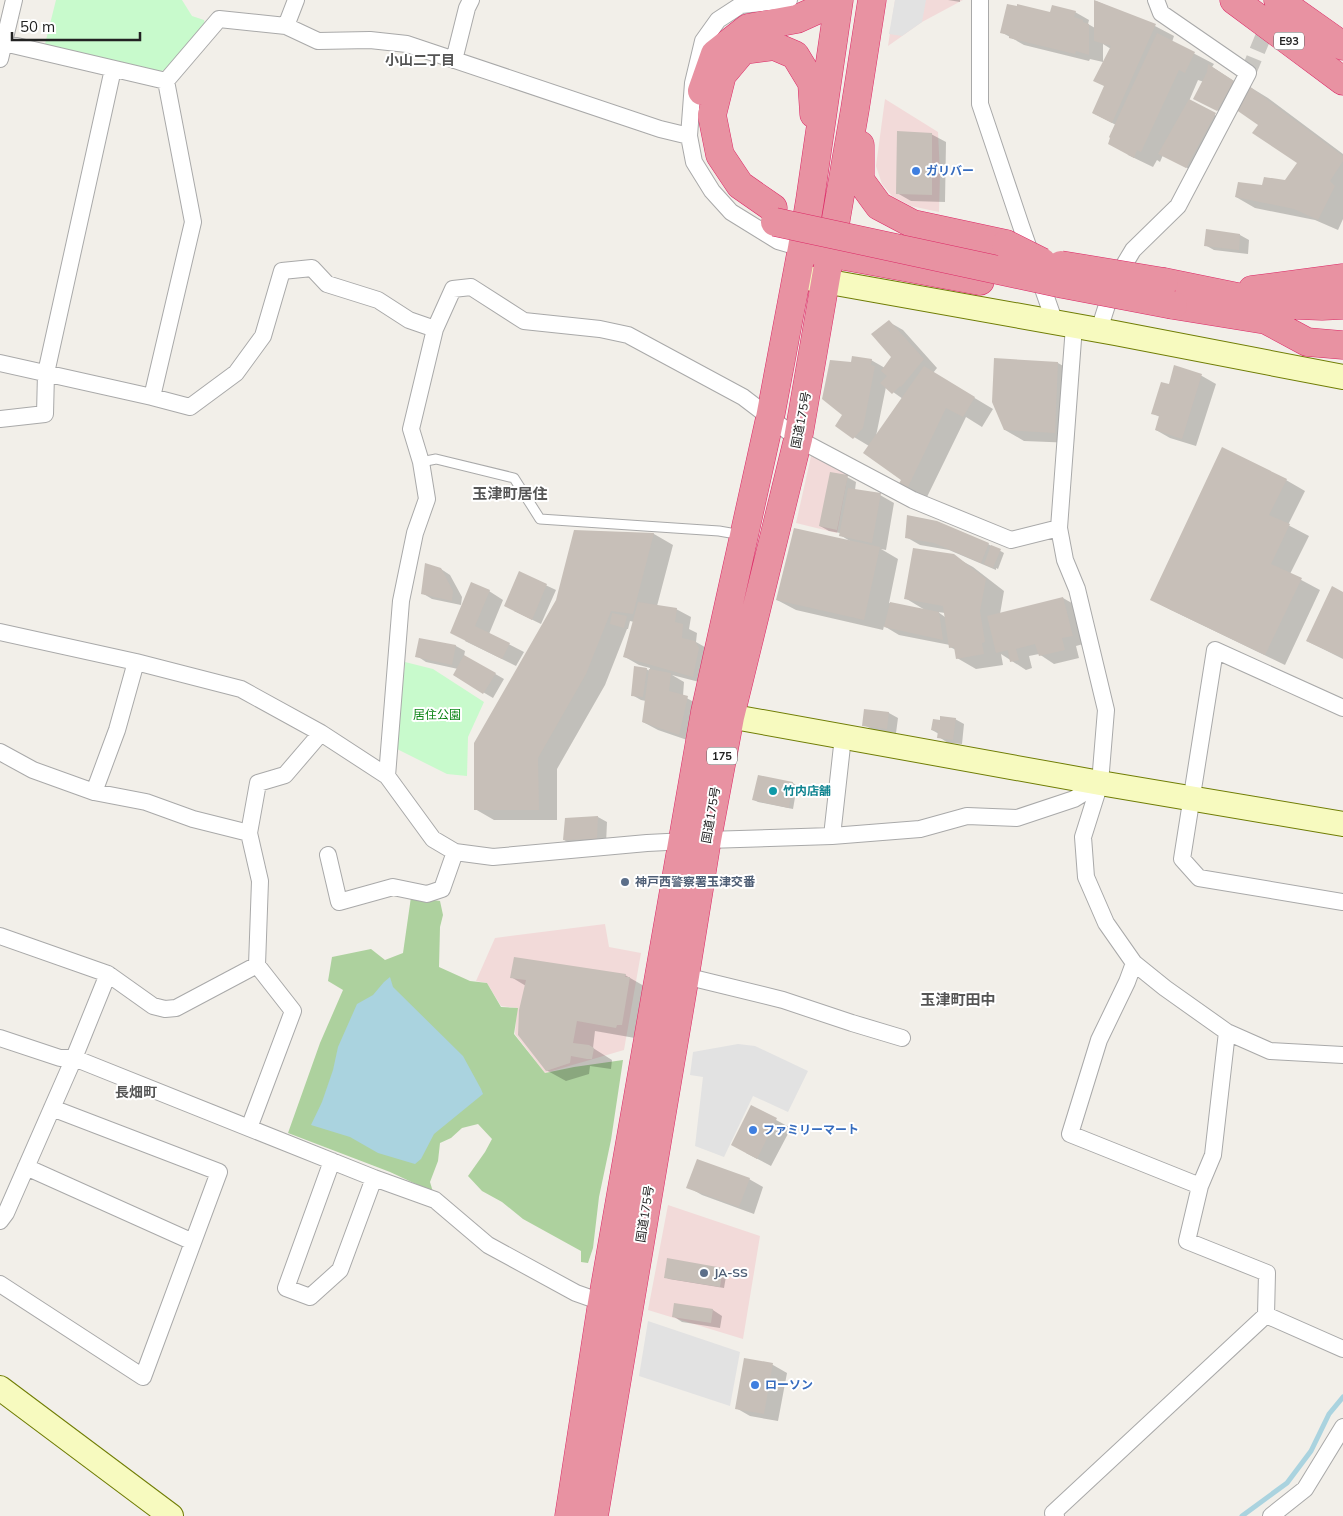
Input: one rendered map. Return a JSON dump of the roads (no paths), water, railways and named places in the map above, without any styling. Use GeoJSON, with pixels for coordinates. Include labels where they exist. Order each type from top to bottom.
{"type":"FeatureCollection","features":[{"type":"Feature","properties":{"kind":"highway","name":"国道175号"},"geometry":{"type":"LineString","coordinates":[[568,1516],[602,1303],[694,841],[717,714],[743,536],[770,418],[802,248],[839,0]]}},
{"type":"Feature","properties":{"kind":"highway"},"geometry":{"type":"LineString","coordinates":[[839,0],[797,19],[748,28],[715,54],[703,87],[697,114],[700,143],[710,170],[746,209],[1063,284]]}},
{"type":"Feature","properties":{"kind":"highway","name":"国道175号"},"geometry":{"type":"LineString","coordinates":[[717,714],[798,439],[872,0]]}},
{"type":"Feature","properties":{"kind":"highway","name":"E93"},"geometry":{"type":"LineString","coordinates":[[1234,0],[1343,81]]}},
{"type":"Feature","properties":{"kind":"highway","name":"E93"},"geometry":{"type":"LineString","coordinates":[[1278,0],[1343,46]]}},
{"type":"Feature","properties":{"kind":"highway"},"geometry":{"type":"LineString","coordinates":[[810,200],[808,167],[815,110],[812,83],[795,56],[774,46],[743,50],[722,75],[712,116],[720,155],[740,185],[774,215],[889,233],[1042,262],[1168,293],[1268,321],[1307,342],[1343,344]]}},
{"type":"Feature","properties":{"kind":"highway"},"geometry":{"type":"LineString","coordinates":[[1314,60],[1329,87],[1343,101]]}},
{"type":"Feature","properties":{"kind":"highway"},"geometry":{"type":"LineString","coordinates":[[855,109],[861,150],[860,180],[879,206],[913,224],[1006,244],[1042,262]]}},
{"type":"Feature","properties":{"kind":"highway"},"geometry":{"type":"LineString","coordinates":[[802,248],[980,281],[1063,284],[1168,293],[1226,293],[1343,278]]}},
{"type":"Feature","properties":{"kind":"highway"},"geometry":{"type":"LineString","coordinates":[[1226,293],[1272,304],[1343,305]]}},
{"type":"Feature","properties":{"kind":"highway"},"geometry":{"type":"LineString","coordinates":[[1268,321],[1343,322]]}},
{"type":"Feature","properties":{"kind":"highway","name":"国道175号"},"geometry":{"type":"LineString","coordinates":[[594,1516],[685,976],[694,841]]}},
{"type":"Feature","properties":{"kind":"street"},"geometry":{"type":"LineString","coordinates":[[0,59],[14,0]]}},
{"type":"Feature","properties":{"kind":"street"},"geometry":{"type":"LineString","coordinates":[[286,26],[296,0]]}},
{"type":"Feature","properties":{"kind":"street"},"geometry":{"type":"LineString","coordinates":[[454,60],[467,8],[471,0]]}},
{"type":"Feature","properties":{"kind":"street"},"geometry":{"type":"LineString","coordinates":[[789,0],[742,2],[718,20],[703,41],[693,83],[689,136],[694,162],[712,191],[731,212],[778,241],[802,248]]}},
{"type":"Feature","properties":{"kind":"street"},"geometry":{"type":"LineString","coordinates":[[980,0],[980,104],[1021,226],[1065,325],[1059,528],[1065,560],[1077,589],[1106,710],[1100,783],[1083,837],[1086,877],[1106,922],[1134,963],[1165,988],[1227,1032],[1270,1051],[1343,1056]]}},
{"type":"Feature","properties":{"kind":"street"},"geometry":{"type":"LineString","coordinates":[[1099,330],[1115,280],[1133,250],[1178,206],[1248,73],[1161,13],[1156,0]]}},
{"type":"Feature","properties":{"kind":"street"},"geometry":{"type":"LineString","coordinates":[[166,81],[219,19],[286,26],[318,40],[370,40],[407,44],[660,129],[689,136]]}},
{"type":"Feature","properties":{"kind":"street"},"geometry":{"type":"LineString","coordinates":[[4,43],[166,81]]}},
{"type":"Feature","properties":{"kind":"street"},"geometry":{"type":"LineString","coordinates":[[0,419],[45,414],[46,373],[113,69]]}},
{"type":"Feature","properties":{"kind":"street"},"geometry":{"type":"LineString","coordinates":[[152,397],[193,222],[166,81]]}},
{"type":"Feature","properties":{"kind":"street"},"geometry":{"type":"LineString","coordinates":[[0,363],[190,407],[236,373],[263,336],[282,271],[312,268],[327,284],[378,300],[409,320],[436,329]]}},
{"type":"Feature","properties":{"kind":"street"},"geometry":{"type":"LineString","coordinates":[[796,276],[1099,330],[1343,377]]}},
{"type":"Feature","properties":{"kind":"street"},"geometry":{"type":"LineString","coordinates":[[387,776],[401,601],[415,533],[427,498],[421,462],[411,429],[436,329],[453,289],[471,287],[524,322],[600,329],[628,335],[743,397],[798,439],[913,500],[1011,540],[1059,528]]}},
{"type":"Feature","properties":{"kind":"street"},"geometry":{"type":"LineString","coordinates":[[0,632],[136,662],[241,689],[320,733],[387,776],[433,839],[455,852],[493,857],[647,843],[832,836],[920,829],[967,816],[1016,818],[1074,799],[1100,783]]}},
{"type":"Feature","properties":{"kind":"street"},"geometry":{"type":"LineString","coordinates":[[1343,708],[1215,650],[1182,859],[1199,878],[1343,902]]}},
{"type":"Feature","properties":{"kind":"street"},"geometry":{"type":"LineString","coordinates":[[94,792],[118,730],[136,662]]}},
{"type":"Feature","properties":{"kind":"street"},"geometry":{"type":"LineString","coordinates":[[717,714],[1100,783],[1343,824]]}},
{"type":"Feature","properties":{"kind":"street"},"geometry":{"type":"LineString","coordinates":[[248,1128],[293,1011],[256,964],[260,881],[248,833],[258,783],[285,775],[320,733]]}},
{"type":"Feature","properties":{"kind":"street"},"geometry":{"type":"LineString","coordinates":[[832,836],[844,737]]}},
{"type":"Feature","properties":{"kind":"street"},"geometry":{"type":"LineString","coordinates":[[0,752],[33,770],[94,792],[146,802],[193,819],[248,833]]}},
{"type":"Feature","properties":{"kind":"street"},"geometry":{"type":"LineString","coordinates":[[328,855],[339,902],[392,887],[426,894],[442,889],[455,852]]}},
{"type":"Feature","properties":{"kind":"street"},"geometry":{"type":"LineString","coordinates":[[0,936],[108,974],[154,1006],[165,1009],[176,1008],[256,964]]}},
{"type":"Feature","properties":{"kind":"street"},"geometry":{"type":"LineString","coordinates":[[1134,963],[1099,1040],[1070,1134],[1200,1186]]}},
{"type":"Feature","properties":{"kind":"street"},"geometry":{"type":"LineString","coordinates":[[0,1221],[6,1213],[74,1058],[108,974]]}},
{"type":"Feature","properties":{"kind":"street"},"geometry":{"type":"LineString","coordinates":[[685,976],[783,1000],[902,1038]]}},
{"type":"Feature","properties":{"kind":"street"},"geometry":{"type":"LineString","coordinates":[[1056,1516],[1053,1513],[1266,1315],[1267,1273],[1187,1241],[1200,1186],[1213,1155],[1227,1032]]}},
{"type":"Feature","properties":{"kind":"street"},"geometry":{"type":"LineString","coordinates":[[0,1038],[60,1058],[74,1058],[374,1178],[434,1200],[488,1245],[576,1293],[629,1311]]}},
{"type":"Feature","properties":{"kind":"street"},"geometry":{"type":"LineString","coordinates":[[0,1284],[143,1377],[219,1172],[52,1108]]}},
{"type":"Feature","properties":{"kind":"street"},"geometry":{"type":"LineString","coordinates":[[332,1161],[286,1288],[310,1297],[340,1270],[374,1178]]}},
{"type":"Feature","properties":{"kind":"street"},"geometry":{"type":"LineString","coordinates":[[26,1167],[193,1242]]}},
{"type":"Feature","properties":{"kind":"street"},"geometry":{"type":"LineString","coordinates":[[1266,1315],[1343,1349]]}},
{"type":"Feature","properties":{"kind":"street"},"geometry":{"type":"LineString","coordinates":[[0,1388],[171,1516]]}},
{"type":"Feature","properties":{"kind":"street"},"geometry":{"type":"LineString","coordinates":[[1271,1516],[1305,1489],[1343,1427]]}},
{"type":"Feature","properties":{"kind":"lane"},"geometry":{"type":"LineString","coordinates":[[421,462],[436,458],[514,478],[540,519],[720,531],[743,536]]}},
{"type":"Feature","properties":{"kind":"water"},"geometry":{"type":"Polygon","coordinates":[[[390,977],[393,987],[463,1056],[483,1094],[434,1134],[421,1159],[415,1164],[378,1153],[350,1137],[311,1125],[322,1102],[333,1070],[338,1047],[357,1004],[373,995],[390,977]]]}},
{"type":"Feature","properties":{"kind":"waterway"},"geometry":{"type":"LineString","coordinates":[[1242,1516],[1287,1483],[1311,1451],[1329,1414],[1343,1397]]}},
{"type":"Feature","properties":{"kind":"tunnel"},"geometry":{"type":"LineString","coordinates":[[1248,73],[1271,18]]}},
{"type":"Feature","properties":{"kind":"place","name":"ガリバー"},"geometry":{"type":"Point","coordinates":[916,171]}},
{"type":"Feature","properties":{"kind":"place","name":"竹内店舗"},"geometry":{"type":"Point","coordinates":[773,791]}},
{"type":"Feature","properties":{"kind":"place","name":"神戸西警察署玉津交番"},"geometry":{"type":"Point","coordinates":[625,882]}},
{"type":"Feature","properties":{"kind":"place","name":"ファミリーマート"},"geometry":{"type":"Point","coordinates":[753,1130]}},
{"type":"Feature","properties":{"kind":"place","name":"JA-SS"},"geometry":{"type":"Point","coordinates":[704,1273]}},
{"type":"Feature","properties":{"kind":"place","name":"ローソン"},"geometry":{"type":"Point","coordinates":[755,1385]}},
{"type":"Feature","properties":{"kind":"district","name":"小山二丁目"},"geometry":{"type":"Point","coordinates":[420,60]}},
{"type":"Feature","properties":{"kind":"district","name":"玉津町居住"},"geometry":{"type":"Point","coordinates":[510,494]}},
{"type":"Feature","properties":{"kind":"district","name":"玉津町田中"},"geometry":{"type":"Point","coordinates":[958,1000]}},
{"type":"Feature","properties":{"kind":"district","name":"長畑町"},"geometry":{"type":"Point","coordinates":[136,1092]}},
{"type":"Feature","properties":{"kind":"park label","name":"居住公園"},"geometry":{"type":"Point","coordinates":[437,715]}}]}
